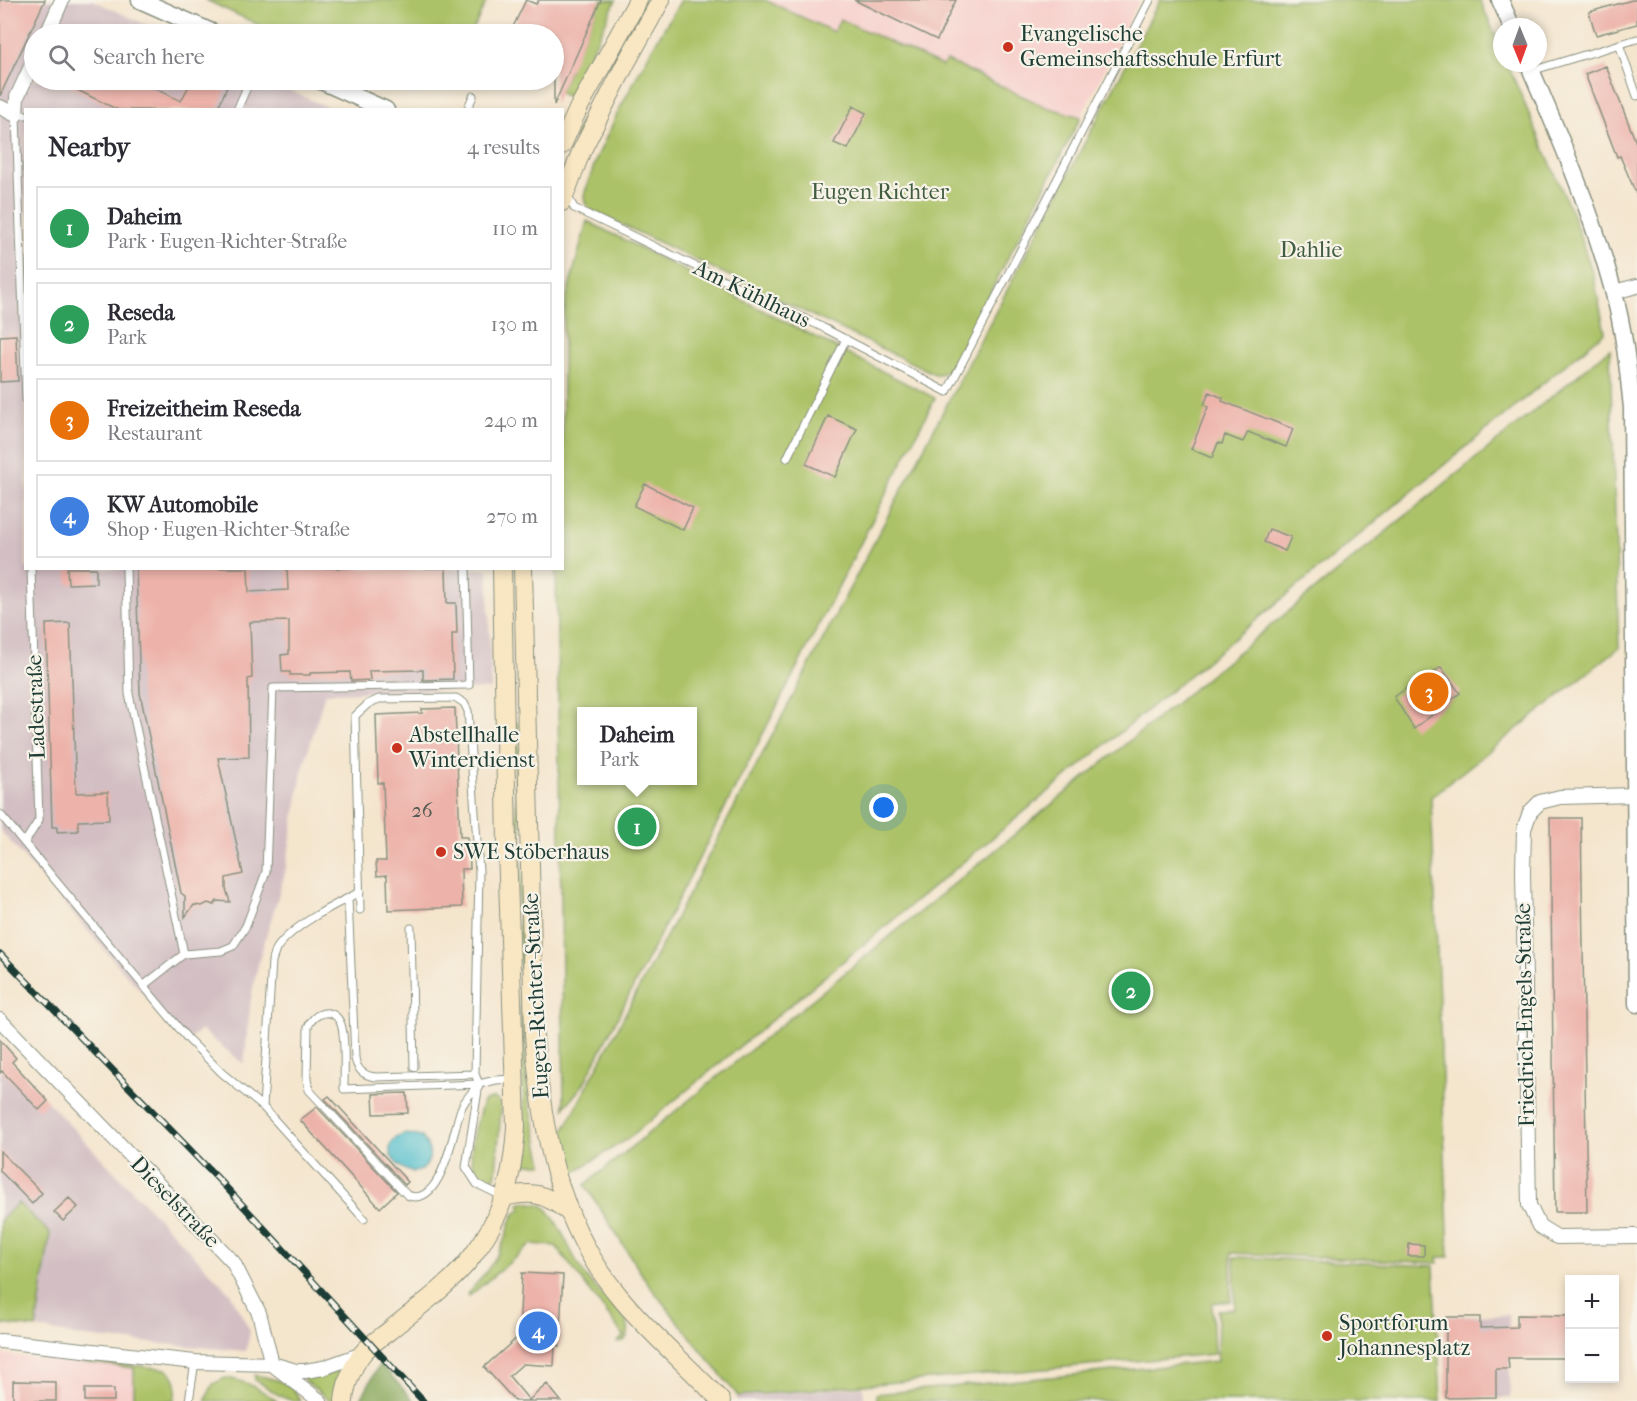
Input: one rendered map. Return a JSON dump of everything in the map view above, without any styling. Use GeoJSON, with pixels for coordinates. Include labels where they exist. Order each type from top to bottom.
{"type":"FeatureCollection","features":[{"type":"Feature","properties":{"kind":"main road"},"geometry":{"type":"LineString","coordinates":[[564,141],[579,107],[638,0]]}},
{"type":"Feature","properties":{"kind":"main road"},"geometry":{"type":"LineString","coordinates":[[564,193],[581,152],[661,0]]}},
{"type":"Feature","properties":{"kind":"main road","name":"Eugen-Richter-Straße"},"geometry":{"type":"LineString","coordinates":[[365,1351],[435,1293],[470,1258],[495,1220],[513,1163],[516,1126],[506,834],[502,570]]}},
{"type":"Feature","properties":{"kind":"main road","name":"Eugen-Richter-Straße"},"geometry":{"type":"LineString","coordinates":[[523,570],[534,1036],[538,1088],[546,1139],[569,1212],[598,1266],[617,1295],[653,1335],[721,1401]]}},
{"type":"Feature","properties":{"kind":"main road"},"geometry":{"type":"LineString","coordinates":[[504,1197],[521,1193],[542,1195],[569,1212]]}},
{"type":"Feature","properties":{"kind":"main road"},"geometry":{"type":"LineString","coordinates":[[344,1401],[349,1380],[365,1351]]}},
{"type":"Feature","properties":{"kind":"street"},"geometry":{"type":"LineString","coordinates":[[51,24],[62,0]]}},
{"type":"Feature","properties":{"kind":"street"},"geometry":{"type":"LineString","coordinates":[[141,0],[194,24]]}},
{"type":"Feature","properties":{"kind":"street"},"geometry":{"type":"LineString","coordinates":[[1500,0],[1508,18]]}},
{"type":"Feature","properties":{"kind":"street"},"geometry":{"type":"LineString","coordinates":[[1531,72],[1597,233],[1614,292],[1624,341],[1632,408],[1636,640],[1637,1004]]}},
{"type":"Feature","properties":{"kind":"street"},"geometry":{"type":"LineString","coordinates":[[21,115],[18,97],[24,83]]}},
{"type":"Feature","properties":{"kind":"street"},"geometry":{"type":"LineString","coordinates":[[342,90],[382,108]]}},
{"type":"Feature","properties":{"kind":"street"},"geometry":{"type":"LineString","coordinates":[[0,107],[21,115]]}},
{"type":"Feature","properties":{"kind":"street"},"geometry":{"type":"LineString","coordinates":[[1614,292],[1637,286]]}},
{"type":"Feature","properties":{"kind":"street","name":"Friedrich-Engels-Straße"},"geometry":{"type":"LineString","coordinates":[[1636,795],[1560,797],[1540,802],[1530,812],[1524,829],[1523,872],[1529,1205],[1539,1226],[1557,1238],[1637,1236]]}},
{"type":"Feature","properties":{"kind":"street","name":"Dieselstraße"},"geometry":{"type":"LineString","coordinates":[[0,1020],[233,1262],[259,1313],[272,1364]]}},
{"type":"Feature","properties":{"kind":"street"},"geometry":{"type":"LineString","coordinates":[[0,1341],[195,1362],[272,1364],[296,1371],[323,1368],[365,1351]]}},
{"type":"Feature","properties":{"kind":"street"},"geometry":{"type":"LineString","coordinates":[[272,1364],[320,1401]]}},
{"type":"Feature","properties":{"kind":"lane","name":"Am Kühlhaus"},"geometry":{"type":"LineString","coordinates":[[564,196],[574,207],[846,339],[947,392],[1150,0]]}},
{"type":"Feature","properties":{"kind":"lane"},"geometry":{"type":"LineString","coordinates":[[1547,62],[1637,39]]}},
{"type":"Feature","properties":{"kind":"lane"},"geometry":{"type":"LineString","coordinates":[[1619,44],[1637,96]]}},
{"type":"Feature","properties":{"kind":"lane"},"geometry":{"type":"LineString","coordinates":[[238,108],[246,90]]}},
{"type":"Feature","properties":{"kind":"lane"},"geometry":{"type":"LineString","coordinates":[[468,108],[472,96]]}},
{"type":"Feature","properties":{"kind":"lane"},"geometry":{"type":"LineString","coordinates":[[21,115],[24,286]]}},
{"type":"Feature","properties":{"kind":"lane"},"geometry":{"type":"LineString","coordinates":[[787,458],[846,339]]}},
{"type":"Feature","properties":{"kind":"lane","name":"Ladestraße"},"geometry":{"type":"LineString","coordinates":[[25,842],[39,820],[31,570]]}},
{"type":"Feature","properties":{"kind":"lane"},"geometry":{"type":"LineString","coordinates":[[126,570],[129,694],[184,954]]}},
{"type":"Feature","properties":{"kind":"lane"},"geometry":{"type":"LineString","coordinates":[[143,986],[184,954],[221,951],[233,946],[246,926],[266,872],[273,688],[469,685],[466,570]]}},
{"type":"Feature","properties":{"kind":"lane"},"geometry":{"type":"LineString","coordinates":[[360,910],[355,716],[368,704],[379,699],[456,698],[464,703],[468,711],[479,871],[475,1074],[479,1084],[466,1167],[477,1184],[504,1197]]}},
{"type":"Feature","properties":{"kind":"lane"},"geometry":{"type":"LineString","coordinates":[[0,814],[188,1040],[222,1073],[263,1107],[364,1219]]}},
{"type":"Feature","properties":{"kind":"lane"},"geometry":{"type":"LineString","coordinates":[[263,1107],[272,970],[277,948],[296,930],[329,908],[360,892]]}},
{"type":"Feature","properties":{"kind":"lane"},"geometry":{"type":"LineString","coordinates":[[348,898],[355,1057],[361,1072],[371,1077],[475,1074]]}},
{"type":"Feature","properties":{"kind":"lane"},"geometry":{"type":"LineString","coordinates":[[411,928],[414,1067]]}},
{"type":"Feature","properties":{"kind":"lane"},"geometry":{"type":"LineString","coordinates":[[479,1084],[462,1106],[438,1182],[422,1196],[413,1198],[407,1195],[309,1090],[307,1079],[308,1027],[318,1014],[324,1013],[335,1015],[342,1024],[344,1089],[479,1084],[514,1079]]}},
{"type":"Feature","properties":{"kind":"lane"},"geometry":{"type":"LineString","coordinates":[[189,1401],[195,1362]]}},
{"type":"Feature","properties":{"kind":"shaded area"},"geometry":{"type":"Polygon","coordinates":[[[0,0],[92,0],[145,24],[24,24],[24,90],[289,90],[330,108],[24,108],[24,570],[488,570],[491,689],[325,693],[302,772],[285,873],[259,960],[251,998],[244,1064],[201,1030],[185,1042],[0,830],[0,0]]]}},
{"type":"Feature","properties":{"kind":"shaded area","name":"Evangelische Gemeinschaftsschule Erfurt"},"geometry":{"type":"Polygon","coordinates":[[[765,0],[1139,0],[1081,117],[1046,107],[942,66],[840,19],[834,33],[765,0]]]}},
{"type":"Feature","properties":{"kind":"shaded area"},"geometry":{"type":"Polygon","coordinates":[[[0,1052],[230,1293],[250,1331],[246,1351],[84,1337],[36,1328],[50,1233],[0,1221],[0,1052]]]}},
{"type":"Feature","properties":{"kind":"shaded area"},"geometry":{"type":"Polygon","coordinates":[[[1509,1315],[1510,1398],[1446,1398],[1445,1316],[1509,1315]]]}},
{"type":"Feature","properties":{"kind":"shaded area"},"geometry":{"type":"Polygon","coordinates":[[[0,1354],[134,1368],[134,1401],[0,1401],[0,1354]]]}},
{"type":"Feature","properties":{"kind":"shaded area"},"geometry":{"type":"Polygon","coordinates":[[[863,1387],[864,1401],[738,1401],[736,1397],[863,1387]]]}},
{"type":"Feature","properties":{"kind":"green space"},"geometry":{"type":"Polygon","coordinates":[[[206,0],[487,0],[476,24],[257,24],[206,0]]]}},
{"type":"Feature","properties":{"kind":"green space"},"geometry":{"type":"Polygon","coordinates":[[[601,0],[616,0],[570,97],[559,93],[560,90],[564,90],[569,69],[601,0]]]}},
{"type":"Feature","properties":{"kind":"green space"},"geometry":{"type":"Polygon","coordinates":[[[644,0],[654,0],[579,140],[574,138],[589,104],[644,0]]]}},
{"type":"Feature","properties":{"kind":"green space","name":"Eugen Richter"},"geometry":{"type":"Polygon","coordinates":[[[681,0],[765,0],[834,32],[840,19],[942,66],[947,61],[1046,107],[1081,117],[950,370],[937,375],[591,210],[585,203],[584,195],[597,157],[619,110],[681,0]]]}},
{"type":"Feature","properties":{"kind":"green space","name":"Dahlie"},"geometry":{"type":"Polygon","coordinates":[[[1160,0],[1480,0],[1493,30],[1493,72],[1511,72],[1572,213],[1593,274],[1605,332],[629,1138],[573,1173],[562,1134],[1160,0]]]}},
{"type":"Feature","properties":{"kind":"green space"},"geometry":{"type":"Polygon","coordinates":[[[587,221],[935,398],[583,1085],[564,1108],[556,570],[564,570],[564,317],[566,299],[587,221]]]}},
{"type":"Feature","properties":{"kind":"green space"},"geometry":{"type":"Polygon","coordinates":[[[1610,349],[1619,648],[1431,797],[1449,1257],[1438,1257],[1438,1263],[1231,1253],[1231,1301],[1212,1303],[1214,1354],[738,1396],[648,1284],[585,1185],[1610,349]]]}},
{"type":"Feature","properties":{"kind":"green space"},"geometry":{"type":"Polygon","coordinates":[[[516,722],[518,724],[526,1055],[529,1101],[543,1164],[522,1164],[524,1135],[514,724],[516,722]]]}},
{"type":"Feature","properties":{"kind":"green space"},"geometry":{"type":"Polygon","coordinates":[[[494,1098],[500,1102],[501,1108],[496,1173],[493,1182],[479,1176],[474,1169],[471,1150],[483,1101],[494,1098]]]}},
{"type":"Feature","properties":{"kind":"green space"},"geometry":{"type":"Polygon","coordinates":[[[527,1202],[542,1205],[547,1209],[584,1273],[620,1312],[628,1328],[624,1341],[618,1342],[624,1336],[556,1246],[532,1244],[469,1296],[467,1294],[495,1258],[515,1213],[521,1209],[519,1204],[527,1202]]]}},
{"type":"Feature","properties":{"kind":"green space"},"geometry":{"type":"Polygon","coordinates":[[[18,1203],[50,1233],[36,1328],[0,1324],[0,1221],[18,1203]]]}},
{"type":"Feature","properties":{"kind":"green space","name":"Sportforum Johannesplatz"},"geometry":{"type":"Polygon","coordinates":[[[1234,1257],[1434,1266],[1441,1401],[877,1401],[876,1394],[1217,1361],[1218,1310],[1235,1309],[1234,1257]]]}},
{"type":"Feature","properties":{"kind":"green space"},"geometry":{"type":"Polygon","coordinates":[[[79,1359],[166,1369],[176,1383],[174,1401],[134,1401],[134,1368],[77,1362],[79,1359]]]}},
{"type":"Feature","properties":{"kind":"green space"},"geometry":{"type":"Polygon","coordinates":[[[380,1363],[414,1401],[360,1401],[380,1363]]]}},
{"type":"Feature","properties":{"kind":"green space"},"geometry":{"type":"Polygon","coordinates":[[[342,1370],[336,1386],[335,1401],[330,1401],[303,1379],[304,1377],[322,1376],[342,1370]]]}},
{"type":"Feature","properties":{"kind":"green space"},"geometry":{"type":"Polygon","coordinates":[[[255,1375],[288,1385],[300,1401],[287,1399],[277,1394],[255,1380],[255,1375]]]}},
{"type":"Feature","properties":{"kind":"green space"},"geometry":{"type":"Polygon","coordinates":[[[225,1378],[253,1386],[277,1401],[205,1401],[213,1384],[225,1378]]]}},
{"type":"Feature","properties":{"kind":"water"},"geometry":{"type":"Polygon","coordinates":[[[407,1134],[422,1137],[429,1150],[429,1159],[423,1169],[415,1172],[405,1170],[391,1156],[390,1147],[395,1139],[407,1134]]]}},
{"type":"Feature","properties":{"kind":"building"},"geometry":{"type":"Polygon","coordinates":[[[0,0],[45,0],[34,24],[24,24],[24,45],[0,96],[0,0]]]}},
{"type":"Feature","properties":{"kind":"building"},"geometry":{"type":"Polygon","coordinates":[[[526,0],[536,4],[539,0],[601,0],[564,83],[564,24],[514,24],[526,0]]]}},
{"type":"Feature","properties":{"kind":"building"},"geometry":{"type":"Polygon","coordinates":[[[854,0],[956,0],[937,40],[854,0]]]}},
{"type":"Feature","properties":{"kind":"building"},"geometry":{"type":"Polygon","coordinates":[[[1637,0],[1637,24],[1596,35],[1589,12],[1637,0]]]}},
{"type":"Feature","properties":{"kind":"building"},"geometry":{"type":"Polygon","coordinates":[[[1606,66],[1637,145],[1637,196],[1620,156],[1617,157],[1585,74],[1606,66]]]}},
{"type":"Feature","properties":{"kind":"building"},"geometry":{"type":"Polygon","coordinates":[[[77,90],[158,90],[181,101],[187,90],[226,90],[218,108],[114,108],[77,90]]]}},
{"type":"Feature","properties":{"kind":"building"},"geometry":{"type":"Polygon","coordinates":[[[554,90],[561,90],[554,105],[554,90]]]}},
{"type":"Feature","properties":{"kind":"building"},"geometry":{"type":"Polygon","coordinates":[[[853,106],[866,113],[848,149],[834,143],[853,106]]]}},
{"type":"Feature","properties":{"kind":"building"},"geometry":{"type":"Polygon","coordinates":[[[16,335],[18,381],[0,382],[0,336],[16,335]]]}},
{"type":"Feature","properties":{"kind":"building"},"geometry":{"type":"Polygon","coordinates":[[[1209,392],[1223,398],[1222,401],[1293,429],[1286,447],[1248,432],[1243,442],[1225,435],[1222,444],[1218,443],[1212,458],[1191,449],[1208,407],[1204,405],[1209,392]]]}},
{"type":"Feature","properties":{"kind":"building"},"geometry":{"type":"Polygon","coordinates":[[[828,416],[857,429],[835,477],[806,464],[828,416]]]}},
{"type":"Feature","properties":{"kind":"building"},"geometry":{"type":"Polygon","coordinates":[[[645,484],[693,508],[683,530],[634,506],[645,484]]]}},
{"type":"Feature","properties":{"kind":"building"},"geometry":{"type":"Polygon","coordinates":[[[1269,529],[1291,537],[1285,551],[1264,542],[1269,529]]]}},
{"type":"Feature","properties":{"kind":"building"},"geometry":{"type":"Polygon","coordinates":[[[67,570],[96,570],[96,583],[68,584],[67,570]]]}},
{"type":"Feature","properties":{"kind":"building"},"geometry":{"type":"Polygon","coordinates":[[[136,570],[248,570],[249,592],[288,590],[287,570],[446,570],[447,603],[456,603],[457,634],[452,634],[453,679],[423,680],[423,670],[369,671],[370,680],[351,681],[350,672],[290,675],[290,672],[282,672],[281,655],[289,654],[289,621],[250,622],[252,678],[248,679],[249,757],[218,758],[243,874],[226,878],[226,889],[230,902],[217,901],[214,905],[208,903],[202,906],[194,905],[185,917],[185,896],[181,893],[140,693],[136,570]]]}},
{"type":"Feature","properties":{"kind":"building"},"geometry":{"type":"Polygon","coordinates":[[[70,623],[76,793],[108,792],[109,820],[78,821],[78,831],[57,832],[57,827],[52,827],[46,624],[70,623]]]}},
{"type":"Feature","properties":{"kind":"building"},"geometry":{"type":"Polygon","coordinates":[[[1441,667],[1460,693],[1414,729],[1394,697],[1411,685],[1413,688],[1441,667]]]}},
{"type":"Feature","properties":{"kind":"building"},"geometry":{"type":"Polygon","coordinates":[[[455,708],[460,837],[467,837],[470,869],[461,869],[462,907],[388,910],[387,875],[377,876],[376,861],[386,861],[383,783],[378,783],[376,715],[422,713],[422,709],[455,708]]]}},
{"type":"Feature","properties":{"kind":"building"},"geometry":{"type":"Polygon","coordinates":[[[1550,818],[1581,818],[1587,1212],[1555,1212],[1550,818]]]}},
{"type":"Feature","properties":{"kind":"building"},"geometry":{"type":"Polygon","coordinates":[[[0,1040],[16,1058],[12,1062],[48,1101],[39,1110],[2,1071],[0,1073],[0,1040]]]}},
{"type":"Feature","properties":{"kind":"building"},"geometry":{"type":"Polygon","coordinates":[[[407,1093],[408,1113],[374,1114],[373,1094],[407,1093]]]}},
{"type":"Feature","properties":{"kind":"building"},"geometry":{"type":"Polygon","coordinates":[[[329,1096],[408,1182],[405,1185],[325,1099],[329,1096]]]}},
{"type":"Feature","properties":{"kind":"building"},"geometry":{"type":"Polygon","coordinates":[[[317,1107],[397,1192],[380,1208],[300,1120],[317,1107]]]}},
{"type":"Feature","properties":{"kind":"building"},"geometry":{"type":"Polygon","coordinates":[[[0,1151],[42,1193],[32,1204],[0,1171],[0,1151]]]}},
{"type":"Feature","properties":{"kind":"building"},"geometry":{"type":"Polygon","coordinates":[[[69,1198],[78,1207],[63,1221],[54,1212],[69,1198]]]}},
{"type":"Feature","properties":{"kind":"building"},"geometry":{"type":"Polygon","coordinates":[[[1409,1244],[1424,1245],[1424,1256],[1408,1256],[1409,1244]]]}},
{"type":"Feature","properties":{"kind":"building"},"geometry":{"type":"Polygon","coordinates":[[[522,1273],[563,1275],[559,1346],[555,1345],[554,1366],[523,1364],[509,1376],[529,1400],[547,1384],[561,1401],[515,1401],[484,1367],[519,1336],[522,1273]]]}},
{"type":"Feature","properties":{"kind":"building"},"geometry":{"type":"Polygon","coordinates":[[[1517,1315],[1565,1316],[1565,1358],[1508,1358],[1509,1369],[1496,1369],[1496,1397],[1446,1398],[1446,1317],[1480,1317],[1480,1328],[1517,1327],[1517,1315]]]}},
{"type":"Feature","properties":{"kind":"building"},"geometry":{"type":"Polygon","coordinates":[[[13,1381],[56,1382],[56,1401],[13,1401],[13,1381]]]}},
{"type":"Feature","properties":{"kind":"building"},"geometry":{"type":"Polygon","coordinates":[[[85,1389],[114,1389],[114,1401],[85,1401],[85,1389]]]}},
{"type":"Feature","properties":{"kind":"railway"},"geometry":{"type":"LineString","coordinates":[[0,954],[224,1185],[423,1401]]}},
{"type":"Feature","properties":{"kind":"place","name":"Evangelische Gemeinschaftsschule Erfurt"},"geometry":{"type":"Point","coordinates":[1008,47]}},
{"type":"Feature","properties":{"kind":"place","name":"Freizeitheim Reseda"},"geometry":{"type":"Point","coordinates":[1429,692]}},
{"type":"Feature","properties":{"kind":"place","name":"Abstellhalle Winterdienst"},"geometry":{"type":"Point","coordinates":[397,748]}},
{"type":"Feature","properties":{"kind":"place","name":"Daheim"},"geometry":{"type":"Point","coordinates":[637,827]}},
{"type":"Feature","properties":{"kind":"place","name":"SWE Stöberhaus"},"geometry":{"type":"Point","coordinates":[441,852]}},
{"type":"Feature","properties":{"kind":"place","name":"Reseda"},"geometry":{"type":"Point","coordinates":[1131,991]}},
{"type":"Feature","properties":{"kind":"place","name":"KW Automobile"},"geometry":{"type":"Point","coordinates":[538,1331]}},
{"type":"Feature","properties":{"kind":"place","name":"Sportforum Johannesplatz"},"geometry":{"type":"Point","coordinates":[1327,1336]}}]}
